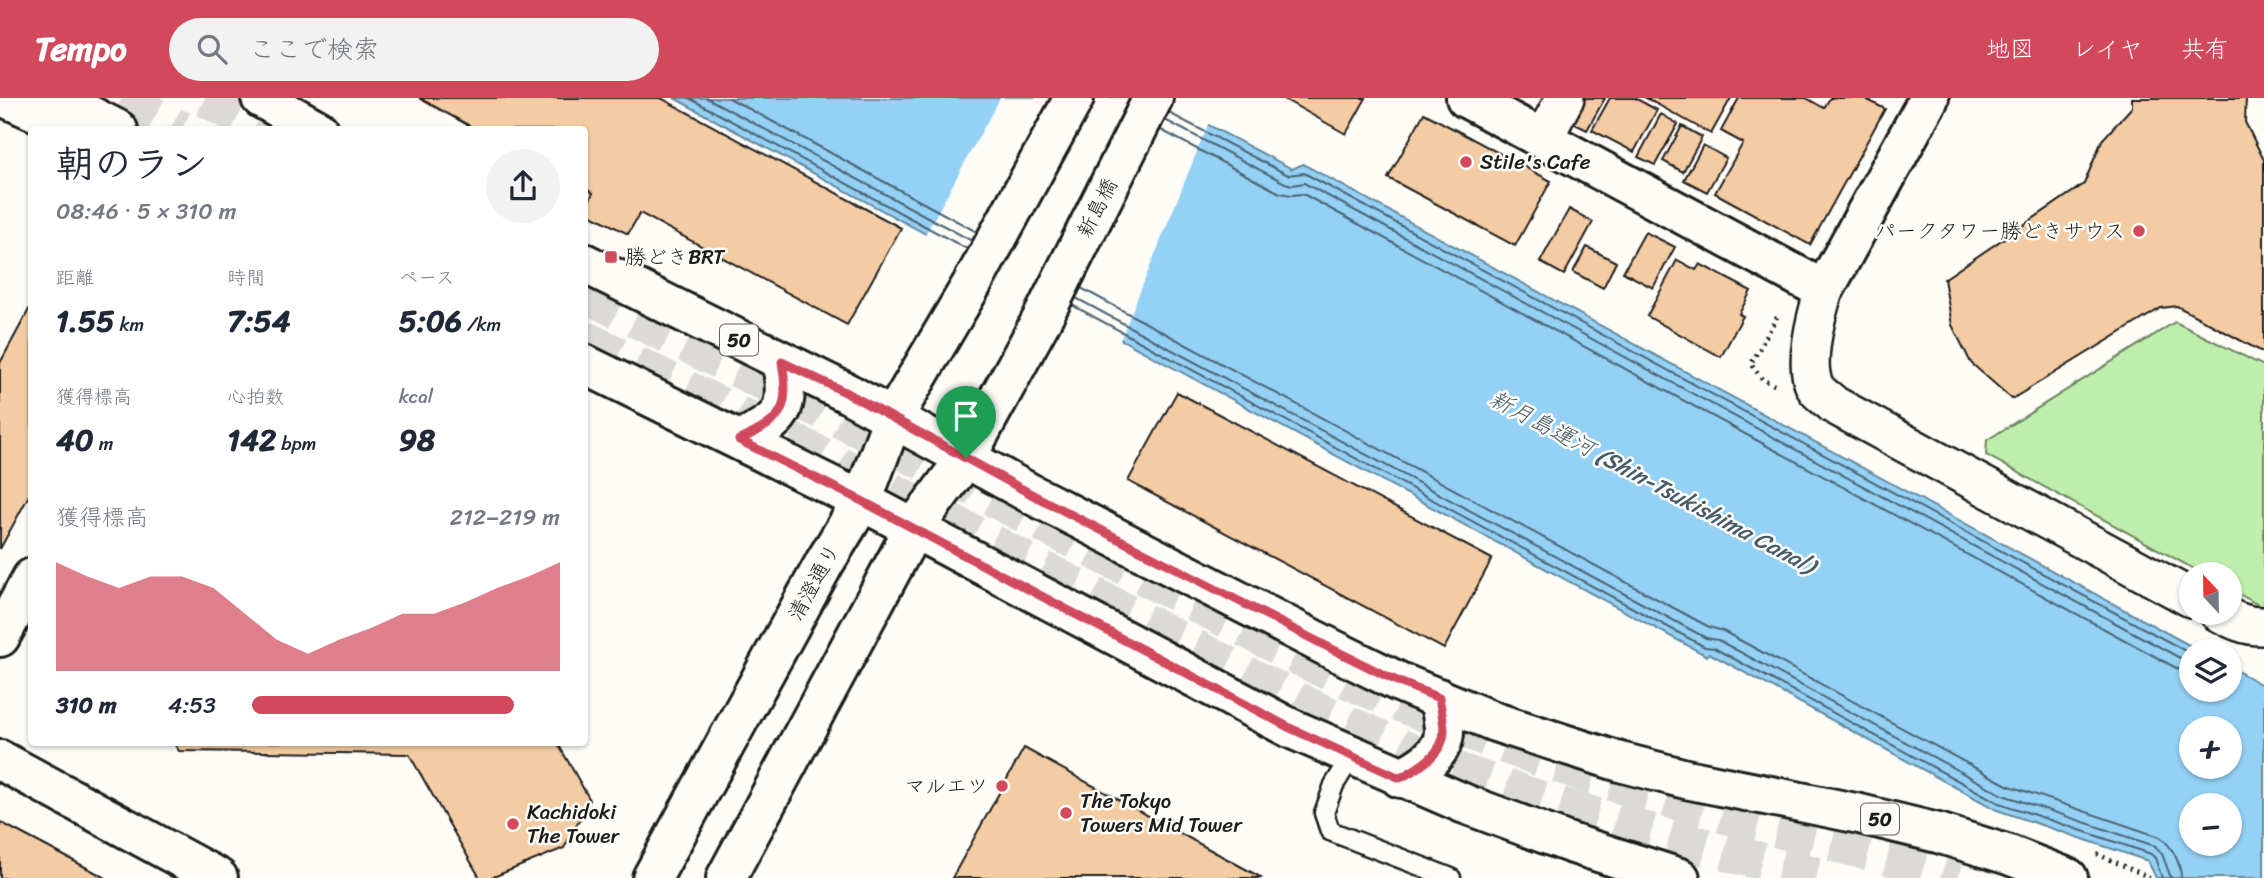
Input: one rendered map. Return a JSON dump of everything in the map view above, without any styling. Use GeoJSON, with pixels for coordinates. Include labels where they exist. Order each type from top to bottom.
{"type":"FeatureCollection","features":[{"type":"Feature","properties":{"kind":"main road"},"geometry":{"type":"LineString","coordinates":[[6,98],[68,126]]}},
{"type":"Feature","properties":{"kind":"main road"},"geometry":{"type":"LineString","coordinates":[[56,98],[110,126]]}},
{"type":"Feature","properties":{"kind":"main road"},"geometry":{"type":"LineString","coordinates":[[261,98],[305,117]]}},
{"type":"Feature","properties":{"kind":"main road","name":"清澄通り"},"geometry":{"type":"LineString","coordinates":[[652,878],[825,562],[862,501],[893,418],[972,284],[1074,98]]}},
{"type":"Feature","properties":{"kind":"main road","name":"新島橋"},"geometry":{"type":"LineString","coordinates":[[966,458],[1042,319],[1153,98]]}},
{"type":"Feature","properties":{"kind":"main road"},"geometry":{"type":"LineString","coordinates":[[1465,98],[1824,290],[1929,98]]}},
{"type":"Feature","properties":{"kind":"main road","name":"50"},"geometry":{"type":"LineString","coordinates":[[588,265],[847,393],[1330,648],[1399,682],[1495,722],[1620,762],[1686,779],[1860,814],[1938,833],[2009,855],[2068,878]]}},
{"type":"Feature","properties":{"kind":"main road"},"geometry":{"type":"LineString","coordinates":[[739,440],[761,430],[779,415],[785,402],[782,362]]}},
{"type":"Feature","properties":{"kind":"main road"},"geometry":{"type":"LineString","coordinates":[[588,366],[862,501],[1290,728],[1400,778],[1557,838],[1681,878]]}},
{"type":"Feature","properties":{"kind":"main road"},"geometry":{"type":"LineString","coordinates":[[726,878],[914,528],[966,458]]}},
{"type":"Feature","properties":{"kind":"main road"},"geometry":{"type":"LineString","coordinates":[[0,637],[28,585]]}},
{"type":"Feature","properties":{"kind":"main road"},"geometry":{"type":"LineString","coordinates":[[1400,778],[1420,767],[1437,751],[1444,734],[1439,698]]}},
{"type":"Feature","properties":{"kind":"main road"},"geometry":{"type":"LineString","coordinates":[[0,760],[218,878]]}},
{"type":"Feature","properties":{"kind":"street"},"geometry":{"type":"LineString","coordinates":[[1543,139],[1564,98]]}},
{"type":"Feature","properties":{"kind":"street"},"geometry":{"type":"LineString","coordinates":[[1824,290],[1814,327],[1810,359],[1815,388],[1834,405],[2179,592]]}},
{"type":"Feature","properties":{"kind":"street"},"geometry":{"type":"LineString","coordinates":[[2242,624],[2253,627],[2264,626]]}},
{"type":"Feature","properties":{"kind":"lane"},"geometry":{"type":"LineString","coordinates":[[1352,756],[1334,785],[1324,813],[1330,831],[1451,878]]}},
{"type":"Feature","properties":{"kind":"green space"},"geometry":{"type":"Polygon","coordinates":[[[2175,322],[2264,366],[2264,608],[2242,596],[2242,562],[2181,562],[1986,455],[1987,440],[2175,322]]]}},
{"type":"Feature","properties":{"kind":"water","name":"新月島運河 (Shin-Tsukishima Canal)"},"geometry":{"type":"Polygon","coordinates":[[[674,98],[1157,98],[1292,169],[1303,164],[2179,640],[2179,702],[2242,702],[2242,674],[2264,686],[2264,878],[2156,878],[2148,861],[1997,810],[1709,653],[1707,656],[674,98]]]}},
{"type":"Feature","properties":{"kind":"pier"},"geometry":{"type":"Polygon","coordinates":[[[1000,98],[1164,98],[1209,122],[1119,343],[924,237],[1000,98]]]}},
{"type":"Feature","properties":{"kind":"building"},"geometry":{"type":"Polygon","coordinates":[[[419,98],[661,98],[901,228],[847,325],[640,213],[628,234],[588,213],[588,203],[593,193],[588,190],[588,126],[470,126],[419,98]]]}},
{"type":"Feature","properties":{"kind":"building"},"geometry":{"type":"Polygon","coordinates":[[[1282,98],[1366,98],[1346,134],[1282,98]]]}},
{"type":"Feature","properties":{"kind":"building"},"geometry":{"type":"Polygon","coordinates":[[[1579,98],[1605,98],[1587,130],[1567,120],[1579,98]]]}},
{"type":"Feature","properties":{"kind":"building"},"geometry":{"type":"Polygon","coordinates":[[[1610,98],[1635,98],[1657,110],[1634,152],[1592,130],[1610,98]]]}},
{"type":"Feature","properties":{"kind":"building"},"geometry":{"type":"Polygon","coordinates":[[[1646,98],[1731,98],[1711,134],[1646,98]]]}},
{"type":"Feature","properties":{"kind":"building"},"geometry":{"type":"Polygon","coordinates":[[[1739,98],[1806,98],[1824,108],[1830,98],[1864,98],[1885,109],[1810,245],[1715,193],[1743,143],[1721,131],[1739,98]]]}},
{"type":"Feature","properties":{"kind":"building","name":"パークタワー勝どきサウス"},"geometry":{"type":"Polygon","coordinates":[[[2132,98],[2246,98],[2245,122],[2264,160],[2264,353],[2177,306],[2161,308],[2012,399],[1971,363],[1952,325],[1944,279],[2084,184],[2102,140],[2132,107],[2132,98]]]}},
{"type":"Feature","properties":{"kind":"building"},"geometry":{"type":"Polygon","coordinates":[[[1424,113],[1551,181],[1515,246],[1388,178],[1424,113]]]}},
{"type":"Feature","properties":{"kind":"building"},"geometry":{"type":"Polygon","coordinates":[[[1661,114],[1678,124],[1655,165],[1638,157],[1661,114]]]}},
{"type":"Feature","properties":{"kind":"building"},"geometry":{"type":"Polygon","coordinates":[[[1682,126],[1702,137],[1683,172],[1663,161],[1682,126]]]}},
{"type":"Feature","properties":{"kind":"building"},"geometry":{"type":"Polygon","coordinates":[[[1703,145],[1726,158],[1707,192],[1684,180],[1703,145]]]}},
{"type":"Feature","properties":{"kind":"building"},"geometry":{"type":"Polygon","coordinates":[[[1569,209],[1593,222],[1564,275],[1540,262],[1569,209]]]}},
{"type":"Feature","properties":{"kind":"building"},"geometry":{"type":"Polygon","coordinates":[[[1645,232],[1675,247],[1653,288],[1623,272],[1645,232]]]}},
{"type":"Feature","properties":{"kind":"building"},"geometry":{"type":"Polygon","coordinates":[[[1587,247],[1616,262],[1603,288],[1573,272],[1587,247]]]}},
{"type":"Feature","properties":{"kind":"building"},"geometry":{"type":"Polygon","coordinates":[[[1677,260],[1696,270],[1700,264],[1751,291],[1739,314],[1743,316],[1721,357],[1647,316],[1677,260]]]}},
{"type":"Feature","properties":{"kind":"building"},"geometry":{"type":"Polygon","coordinates":[[[28,311],[28,497],[0,549],[0,363],[28,311]]]}},
{"type":"Feature","properties":{"kind":"building"},"geometry":{"type":"Polygon","coordinates":[[[1177,392],[1492,559],[1444,649],[1128,481],[1177,392]]]}},
{"type":"Feature","properties":{"kind":"building","name":"Kachidoki The Tower"},"geometry":{"type":"Polygon","coordinates":[[[176,746],[559,746],[590,800],[564,848],[491,878],[480,878],[409,754],[179,751],[176,746]]]}},
{"type":"Feature","properties":{"kind":"building","name":"The Tokyo Towers Mid Tower"},"geometry":{"type":"Polygon","coordinates":[[[1024,748],[1262,878],[952,878],[1024,748]]]}},
{"type":"Feature","properties":{"kind":"building"},"geometry":{"type":"Polygon","coordinates":[[[0,822],[106,878],[0,878],[0,822]]]}},
{"type":"Feature","properties":{"kind":"tunnel"},"geometry":{"type":"LineString","coordinates":[[122,98],[174,126]]}},
{"type":"Feature","properties":{"kind":"tunnel"},"geometry":{"type":"LineString","coordinates":[[205,98],[258,126]]}},
{"type":"Feature","properties":{"kind":"tunnel"},"geometry":{"type":"LineString","coordinates":[[588,295],[870,434],[1317,666],[1400,702],[1525,752],[1611,782],[1720,814],[1921,865],[1958,878]]}},
{"type":"Feature","properties":{"kind":"tunnel"},"geometry":{"type":"LineString","coordinates":[[588,341],[852,471],[1301,703],[1388,742],[1455,770],[1563,807],[1826,878]]}},
{"type":"Feature","properties":{"kind":"place","name":"Stile's Cafe"},"geometry":{"type":"Point","coordinates":[1466,162]}},
{"type":"Feature","properties":{"kind":"place","name":"パークタワー勝どきサウス"},"geometry":{"type":"Point","coordinates":[2139,231]}},
{"type":"Feature","properties":{"kind":"place","name":"勝どきBRT"},"geometry":{"type":"Point","coordinates":[611,257]}},
{"type":"Feature","properties":{"kind":"place","name":"マルエツ"},"geometry":{"type":"Point","coordinates":[1002,786]}},
{"type":"Feature","properties":{"kind":"place","name":"The Tokyo Towers Mid Tower"},"geometry":{"type":"Point","coordinates":[1066,813]}},
{"type":"Feature","properties":{"kind":"place","name":"Kachidoki The Tower"},"geometry":{"type":"Point","coordinates":[513,824]}},
{"type":"Feature","properties":{"kind":"route"},"geometry":{"type":"LineString","coordinates":[[782,362],[847,393],[966,458],[1330,648],[1399,682],[1439,698],[1444,734],[1437,751],[1420,767],[1400,778],[1290,728],[862,501],[739,440],[761,430],[779,415],[785,402],[782,362]]}}]}
